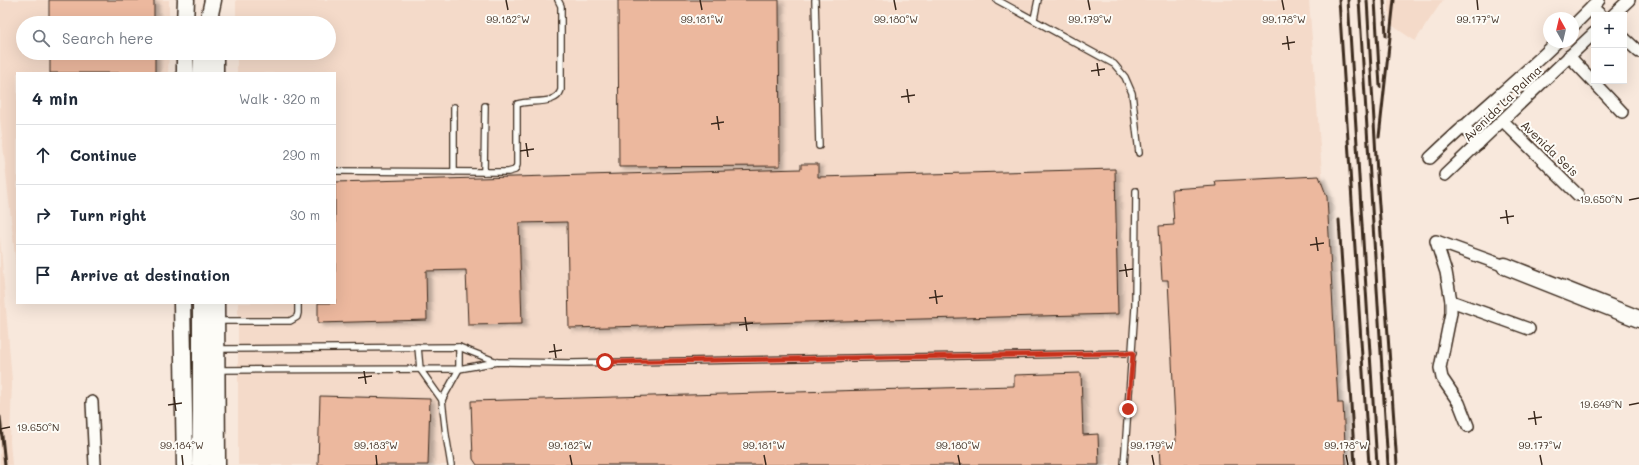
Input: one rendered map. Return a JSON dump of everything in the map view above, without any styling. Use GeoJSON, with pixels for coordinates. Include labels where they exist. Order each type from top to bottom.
{"type":"FeatureCollection","features":[{"type":"Feature","properties":{"kind":"main road"},"geometry":{"type":"LineString","coordinates":[[185,16],[186,0]]}},
{"type":"Feature","properties":{"kind":"main road"},"geometry":{"type":"LineString","coordinates":[[210,16],[214,0]]}},
{"type":"Feature","properties":{"kind":"main road"},"geometry":{"type":"LineString","coordinates":[[214,0],[215,16]]}},
{"type":"Feature","properties":{"kind":"main road"},"geometry":{"type":"LineString","coordinates":[[185,60],[185,72]]}},
{"type":"Feature","properties":{"kind":"main road"},"geometry":{"type":"LineString","coordinates":[[201,72],[202,60]]}},
{"type":"Feature","properties":{"kind":"main road"},"geometry":{"type":"LineString","coordinates":[[215,60],[215,72]]}},
{"type":"Feature","properties":{"kind":"main road"},"geometry":{"type":"LineString","coordinates":[[1505,266],[1639,319]]}},
{"type":"Feature","properties":{"kind":"main road"},"geometry":{"type":"LineString","coordinates":[[182,304],[184,465]]}},
{"type":"Feature","properties":{"kind":"main road"},"geometry":{"type":"LineString","coordinates":[[201,304],[201,465]]}},
{"type":"Feature","properties":{"kind":"main road"},"geometry":{"type":"LineString","coordinates":[[216,304],[217,465]]}},
{"type":"Feature","properties":{"kind":"street"},"geometry":{"type":"LineString","coordinates":[[1616,12],[1629,0]]}},
{"type":"Feature","properties":{"kind":"street"},"geometry":{"type":"LineString","coordinates":[[1579,20],[1596,3]]}},
{"type":"Feature","properties":{"kind":"street","name":"Avenida La Palma"},"geometry":{"type":"LineString","coordinates":[[1445,175],[1591,36]]}},
{"type":"Feature","properties":{"kind":"street"},"geometry":{"type":"LineString","coordinates":[[1627,41],[1639,52]]}},
{"type":"Feature","properties":{"kind":"street","name":"Avenida La Palma"},"geometry":{"type":"LineString","coordinates":[[1430,158],[1463,126],[1526,72],[1551,48]]}},
{"type":"Feature","properties":{"kind":"street"},"geometry":{"type":"LineString","coordinates":[[1569,56],[1622,112]]}},
{"type":"Feature","properties":{"kind":"street"},"geometry":{"type":"LineString","coordinates":[[1526,72],[1538,86]]}},
{"type":"Feature","properties":{"kind":"street","name":"Avenida Seis"},"geometry":{"type":"LineString","coordinates":[[1503,121],[1578,195]]}},
{"type":"Feature","properties":{"kind":"street"},"geometry":{"type":"LineString","coordinates":[[1463,126],[1478,144]]}},
{"type":"Feature","properties":{"kind":"street"},"geometry":{"type":"LineString","coordinates":[[1468,426],[1459,403],[1442,378],[1440,368],[1452,301],[1446,272],[1436,241],[1505,266]]}},
{"type":"Feature","properties":{"kind":"street"},"geometry":{"type":"LineString","coordinates":[[1452,301],[1529,329]]}},
{"type":"Feature","properties":{"kind":"street"},"geometry":{"type":"LineString","coordinates":[[92,402],[95,465]]}},
{"type":"Feature","properties":{"kind":"lane"},"geometry":{"type":"LineString","coordinates":[[336,171],[508,172],[515,170],[517,165],[517,104],[524,101],[554,99],[560,96],[562,90],[561,6],[558,0]]}},
{"type":"Feature","properties":{"kind":"lane"},"geometry":{"type":"LineString","coordinates":[[815,0],[819,146]]}},
{"type":"Feature","properties":{"kind":"lane"},"geometry":{"type":"LineString","coordinates":[[997,0],[1114,64],[1125,76],[1132,93],[1139,153]]}},
{"type":"Feature","properties":{"kind":"lane"},"geometry":{"type":"LineString","coordinates":[[1034,19],[1038,0]]}},
{"type":"Feature","properties":{"kind":"lane"},"geometry":{"type":"LineString","coordinates":[[484,172],[485,106]]}},
{"type":"Feature","properties":{"kind":"lane"},"geometry":{"type":"LineString","coordinates":[[454,107],[454,172]]}},
{"type":"Feature","properties":{"kind":"lane"},"geometry":{"type":"LineString","coordinates":[[1124,465],[1135,308],[1136,191]]}},
{"type":"Feature","properties":{"kind":"lane"},"geometry":{"type":"LineString","coordinates":[[216,320],[290,320],[297,317],[298,304]]}},
{"type":"Feature","properties":{"kind":"lane"},"geometry":{"type":"LineString","coordinates":[[216,350],[458,347],[497,362]]}},
{"type":"Feature","properties":{"kind":"lane"},"geometry":{"type":"LineString","coordinates":[[442,400],[459,369],[458,347]]}},
{"type":"Feature","properties":{"kind":"lane"},"geometry":{"type":"LineString","coordinates":[[418,348],[420,369],[442,400],[451,465]]}},
{"type":"Feature","properties":{"kind":"lane"},"geometry":{"type":"LineString","coordinates":[[216,370],[459,369],[497,362],[573,363],[1133,353]]}},
{"type":"Feature","properties":{"kind":"shaded area"},"geometry":{"type":"Polygon","coordinates":[[[0,0],[169,0],[169,16],[16,16],[16,60],[169,60],[168,72],[16,72],[16,265],[0,118],[0,0]]]}},
{"type":"Feature","properties":{"kind":"shaded area"},"geometry":{"type":"Polygon","coordinates":[[[236,0],[1309,0],[1344,465],[238,465],[238,304],[336,304],[336,72],[237,72],[237,60],[336,60],[336,16],[236,16],[236,0]]]}},
{"type":"Feature","properties":{"kind":"shaded area"},"geometry":{"type":"Polygon","coordinates":[[[1388,0],[1443,0],[1415,41],[1390,24],[1388,0]]]}},
{"type":"Feature","properties":{"kind":"shaded area"},"geometry":{"type":"Polygon","coordinates":[[[0,237],[12,381],[10,442],[12,465],[0,465],[0,237]]]}},
{"type":"Feature","properties":{"kind":"building"},"geometry":{"type":"Polygon","coordinates":[[[49,0],[154,0],[154,16],[49,16],[49,0]]]}},
{"type":"Feature","properties":{"kind":"building"},"geometry":{"type":"Polygon","coordinates":[[[618,0],[779,0],[780,166],[619,167],[618,0]]]}},
{"type":"Feature","properties":{"kind":"building"},"geometry":{"type":"Polygon","coordinates":[[[50,60],[155,60],[155,72],[50,72],[50,60]]]}},
{"type":"Feature","properties":{"kind":"building"},"geometry":{"type":"Polygon","coordinates":[[[801,164],[818,164],[818,177],[1115,169],[1118,314],[569,328],[567,222],[519,223],[522,324],[468,325],[466,270],[426,271],[427,320],[318,323],[318,304],[336,304],[336,182],[801,169],[801,164]]]}},
{"type":"Feature","properties":{"kind":"building"},"geometry":{"type":"Polygon","coordinates":[[[1319,176],[1327,197],[1338,403],[1343,403],[1346,465],[1160,465],[1159,445],[1176,442],[1168,280],[1162,280],[1159,226],[1174,225],[1172,189],[1216,186],[1215,181],[1319,176]]]}},
{"type":"Feature","properties":{"kind":"building"},"geometry":{"type":"Polygon","coordinates":[[[1081,373],[1083,435],[1098,434],[1099,465],[477,465],[473,459],[471,401],[1014,386],[1014,375],[1081,373]]]}},
{"type":"Feature","properties":{"kind":"building"},"geometry":{"type":"Polygon","coordinates":[[[320,396],[430,399],[428,465],[318,465],[320,396]]]}},
{"type":"Feature","properties":{"kind":"railway"},"geometry":{"type":"LineString","coordinates":[[1339,0],[1369,465]]}},
{"type":"Feature","properties":{"kind":"railway"},"geometry":{"type":"LineString","coordinates":[[1348,0],[1377,465]]}},
{"type":"Feature","properties":{"kind":"railway"},"geometry":{"type":"LineString","coordinates":[[1359,0],[1388,465]]}},
{"type":"Feature","properties":{"kind":"railway"},"geometry":{"type":"LineString","coordinates":[[1367,0],[1378,191],[1397,465]]}},
{"type":"Feature","properties":{"kind":"railway"},"geometry":{"type":"LineString","coordinates":[[1375,0],[1380,87]]}},
{"type":"Feature","properties":{"kind":"railway"},"geometry":{"type":"LineString","coordinates":[[1384,0],[1386,36]]}},
{"type":"Feature","properties":{"kind":"railway"},"geometry":{"type":"LineString","coordinates":[[1379,137],[1394,0]]}},
{"type":"Feature","properties":{"kind":"railway"},"geometry":{"type":"LineString","coordinates":[[1339,220],[1355,465]]}},
{"type":"Feature","properties":{"kind":"railway"},"geometry":{"type":"LineString","coordinates":[[0,417],[5,465]]}},
{"type":"Feature","properties":{"kind":"route"},"geometry":{"type":"LineString","coordinates":[[605,362],[1133,353],[1128,409]]}}]}
